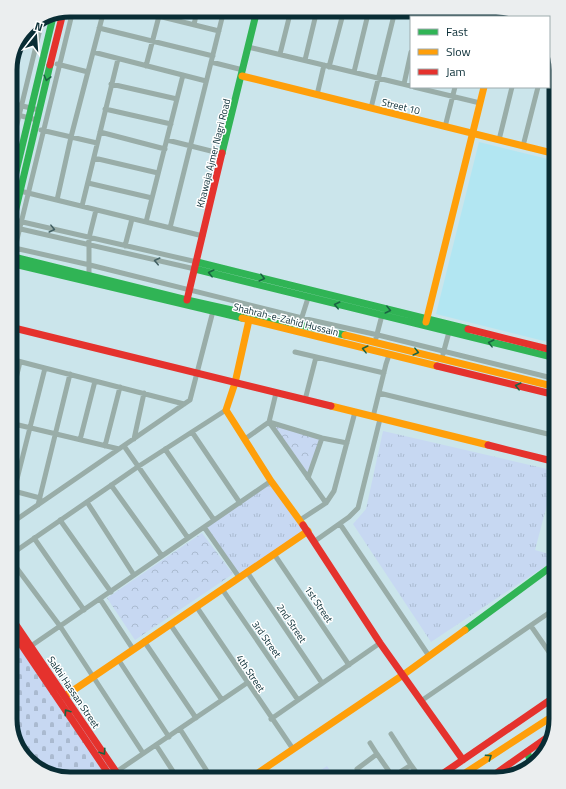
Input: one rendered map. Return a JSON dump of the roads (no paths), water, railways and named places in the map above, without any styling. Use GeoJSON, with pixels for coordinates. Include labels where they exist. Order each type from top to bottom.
{"type":"FeatureCollection","features":[{"type":"Feature","properties":{"kind":"street"},"geometry":{"type":"LineString","coordinates":[[17,225],[21,222],[71,17]]}},
{"type":"Feature","properties":{"kind":"street"},"geometry":{"type":"LineString","coordinates":[[57,200],[71,137],[102,17]]}},
{"type":"Feature","properties":{"kind":"street"},"geometry":{"type":"LineString","coordinates":[[146,66],[159,17]]}},
{"type":"Feature","properties":{"kind":"street"},"geometry":{"type":"LineString","coordinates":[[163,17],[219,31]]}},
{"type":"Feature","properties":{"kind":"street"},"geometry":{"type":"LineString","coordinates":[[194,25],[196,17]]}},
{"type":"Feature","properties":{"kind":"street"},"geometry":{"type":"LineString","coordinates":[[170,228],[222,17]]}},
{"type":"Feature","properties":{"kind":"street","name":"Khawaja Ajmer Nagri Road"},"geometry":{"type":"LineString","coordinates":[[187,300],[255,17]]}},
{"type":"Feature","properties":{"kind":"street"},"geometry":{"type":"LineString","coordinates":[[280,54],[289,17]]}},
{"type":"Feature","properties":{"kind":"street"},"geometry":{"type":"LineString","coordinates":[[305,60],[315,17]]}},
{"type":"Feature","properties":{"kind":"street"},"geometry":{"type":"LineString","coordinates":[[318,95],[342,17]]}},
{"type":"Feature","properties":{"kind":"street"},"geometry":{"type":"LineString","coordinates":[[354,72],[367,17]]}},
{"type":"Feature","properties":{"kind":"street"},"geometry":{"type":"LineString","coordinates":[[371,108],[392,17]]}},
{"type":"Feature","properties":{"kind":"street"},"geometry":{"type":"LineString","coordinates":[[17,209],[36,120],[62,18]]}},
{"type":"Feature","properties":{"kind":"street"},"geometry":{"type":"LineString","coordinates":[[17,168],[52,20]]}},
{"type":"Feature","properties":{"kind":"street"},"geometry":{"type":"LineString","coordinates":[[44,24],[51,26]]}},
{"type":"Feature","properties":{"kind":"street"},"geometry":{"type":"LineString","coordinates":[[17,127],[38,28]]}},
{"type":"Feature","properties":{"kind":"street"},"geometry":{"type":"LineString","coordinates":[[99,28],[153,40],[212,56]]}},
{"type":"Feature","properties":{"kind":"street"},"geometry":{"type":"LineString","coordinates":[[248,47],[410,86]]}},
{"type":"Feature","properties":{"kind":"street"},"geometry":{"type":"LineString","coordinates":[[93,52],[206,81]]}},
{"type":"Feature","properties":{"kind":"street"},"geometry":{"type":"LineString","coordinates":[[404,84],[410,57]]}},
{"type":"Feature","properties":{"kind":"street"},"geometry":{"type":"LineString","coordinates":[[82,206],[118,59]]}},
{"type":"Feature","properties":{"kind":"street"},"geometry":{"type":"LineString","coordinates":[[211,62],[242,73]]}},
{"type":"Feature","properties":{"kind":"street"},"geometry":{"type":"LineString","coordinates":[[50,63],[88,72]]}},
{"type":"Feature","properties":{"kind":"street","name":"Street 10"},"geometry":{"type":"LineString","coordinates":[[242,73],[318,95],[549,152]]}},
{"type":"Feature","properties":{"kind":"street"},"geometry":{"type":"LineString","coordinates":[[146,222],[183,75]]}},
{"type":"Feature","properties":{"kind":"street"},"geometry":{"type":"LineString","coordinates":[[111,84],[177,100]]}},
{"type":"Feature","properties":{"kind":"street"},"geometry":{"type":"LineString","coordinates":[[445,127],[455,88]]}},
{"type":"Feature","properties":{"kind":"street"},"geometry":{"type":"LineString","coordinates":[[426,323],[484,88]]}},
{"type":"Feature","properties":{"kind":"street"},"geometry":{"type":"LineString","coordinates":[[499,140],[512,88]]}},
{"type":"Feature","properties":{"kind":"street"},"geometry":{"type":"LineString","coordinates":[[523,146],[538,88]]}},
{"type":"Feature","properties":{"kind":"street"},"geometry":{"type":"LineString","coordinates":[[429,89],[480,103]]}},
{"type":"Feature","properties":{"kind":"street"},"geometry":{"type":"LineString","coordinates":[[17,105],[39,110]]}},
{"type":"Feature","properties":{"kind":"street"},"geometry":{"type":"LineString","coordinates":[[105,109],[171,124]]}},
{"type":"Feature","properties":{"kind":"street"},"geometry":{"type":"LineString","coordinates":[[17,115],[36,120]]}},
{"type":"Feature","properties":{"kind":"street"},"geometry":{"type":"LineString","coordinates":[[35,128],[97,143]]}},
{"type":"Feature","properties":{"kind":"street"},"geometry":{"type":"LineString","coordinates":[[100,132],[165,149]]}},
{"type":"Feature","properties":{"kind":"street"},"geometry":{"type":"LineString","coordinates":[[167,140],[223,154]]}},
{"type":"Feature","properties":{"kind":"street"},"geometry":{"type":"LineString","coordinates":[[94,158],[158,174]]}},
{"type":"Feature","properties":{"kind":"street"},"geometry":{"type":"LineString","coordinates":[[88,183],[152,198]]}},
{"type":"Feature","properties":{"kind":"street"},"geometry":{"type":"LineString","coordinates":[[20,191],[203,236]]}},
{"type":"Feature","properties":{"kind":"street"},"geometry":{"type":"LineString","coordinates":[[89,276],[89,238],[96,210]]}},
{"type":"Feature","properties":{"kind":"street"},"geometry":{"type":"LineString","coordinates":[[125,246],[132,219]]}},
{"type":"Feature","properties":{"kind":"street"},"geometry":{"type":"LineString","coordinates":[[21,222],[125,246],[308,298],[382,316],[426,323],[449,332],[549,356]]}},
{"type":"Feature","properties":{"kind":"street"},"geometry":{"type":"LineString","coordinates":[[17,228],[89,245],[196,266],[426,323],[549,349]]}},
{"type":"Feature","properties":{"kind":"street"},"geometry":{"type":"LineString","coordinates":[[17,248],[190,290],[300,321],[308,298]]}},
{"type":"Feature","properties":{"kind":"street","name":"Shahrah-e-Zahid Hussain"},"geometry":{"type":"LineString","coordinates":[[17,261],[89,276],[187,300],[300,321],[376,338],[384,344],[443,355],[549,385]]}},
{"type":"Feature","properties":{"kind":"street","name":"Shahrah-e-Zahid Hussain"},"geometry":{"type":"LineString","coordinates":[[17,262],[389,355],[549,393]]}},
{"type":"Feature","properties":{"kind":"street"},"geometry":{"type":"LineString","coordinates":[[163,299],[190,290]]}},
{"type":"Feature","properties":{"kind":"street"},"geometry":{"type":"LineString","coordinates":[[190,290],[194,296],[203,303],[222,313]]}},
{"type":"Feature","properties":{"kind":"street"},"geometry":{"type":"LineString","coordinates":[[17,519],[190,400],[213,311]]}},
{"type":"Feature","properties":{"kind":"street"},"geometry":{"type":"LineString","coordinates":[[382,316],[376,338],[443,355],[549,378]]}},
{"type":"Feature","properties":{"kind":"street"},"geometry":{"type":"LineString","coordinates":[[17,550],[139,466],[226,410],[235,383],[249,320]]}},
{"type":"Feature","properties":{"kind":"street"},"geometry":{"type":"LineString","coordinates":[[17,329],[549,460]]}},
{"type":"Feature","properties":{"kind":"street"},"geometry":{"type":"LineString","coordinates":[[443,355],[449,332]]}},
{"type":"Feature","properties":{"kind":"street"},"geometry":{"type":"LineString","coordinates":[[382,353],[384,344]]}},
{"type":"Feature","properties":{"kind":"street"},"geometry":{"type":"LineString","coordinates":[[295,352],[384,373]]}},
{"type":"Feature","properties":{"kind":"street"},"geometry":{"type":"LineString","coordinates":[[315,541],[340,524],[358,508],[377,418],[379,393],[389,355]]}},
{"type":"Feature","properties":{"kind":"street"},"geometry":{"type":"LineString","coordinates":[[305,400],[316,357]]}},
{"type":"Feature","properties":{"kind":"street"},"geometry":{"type":"LineString","coordinates":[[17,361],[184,404]]}},
{"type":"Feature","properties":{"kind":"street"},"geometry":{"type":"LineString","coordinates":[[17,374],[20,362]]}},
{"type":"Feature","properties":{"kind":"street"},"geometry":{"type":"LineString","coordinates":[[17,474],[45,368]]}},
{"type":"Feature","properties":{"kind":"street"},"geometry":{"type":"LineString","coordinates":[[38,505],[70,374]]}},
{"type":"Feature","properties":{"kind":"street"},"geometry":{"type":"LineString","coordinates":[[80,440],[95,381]]}},
{"type":"Feature","properties":{"kind":"street"},"geometry":{"type":"LineString","coordinates":[[105,446],[120,387]]}},
{"type":"Feature","properties":{"kind":"street"},"geometry":{"type":"LineString","coordinates":[[134,439],[144,393]]}},
{"type":"Feature","properties":{"kind":"street"},"geometry":{"type":"LineString","coordinates":[[245,439],[269,422],[276,393]]}},
{"type":"Feature","properties":{"kind":"street"},"geometry":{"type":"LineString","coordinates":[[379,393],[549,434]]}},
{"type":"Feature","properties":{"kind":"street"},"geometry":{"type":"LineString","coordinates":[[226,410],[271,481],[315,541],[380,643],[463,760]]}},
{"type":"Feature","properties":{"kind":"street"},"geometry":{"type":"LineString","coordinates":[[300,520],[326,503],[334,491],[338,482],[354,412]]}},
{"type":"Feature","properties":{"kind":"street"},"geometry":{"type":"LineString","coordinates":[[269,422],[322,438],[347,443]]}},
{"type":"Feature","properties":{"kind":"street"},"geometry":{"type":"LineString","coordinates":[[269,422],[326,503]]}},
{"type":"Feature","properties":{"kind":"street"},"geometry":{"type":"LineString","coordinates":[[17,425],[119,450]]}},
{"type":"Feature","properties":{"kind":"street"},"geometry":{"type":"LineString","coordinates":[[192,432],[240,503]]}},
{"type":"Feature","properties":{"kind":"street"},"geometry":{"type":"LineString","coordinates":[[308,478],[322,438]]}},
{"type":"Feature","properties":{"kind":"street"},"geometry":{"type":"LineString","coordinates":[[124,446],[188,538]]}},
{"type":"Feature","properties":{"kind":"street"},"geometry":{"type":"LineString","coordinates":[[166,449],[214,520]]}},
{"type":"Feature","properties":{"kind":"street"},"geometry":{"type":"LineString","coordinates":[[31,646],[271,481]]}},
{"type":"Feature","properties":{"kind":"street"},"geometry":{"type":"LineString","coordinates":[[111,485],[162,556]]}},
{"type":"Feature","properties":{"kind":"street"},"geometry":{"type":"LineString","coordinates":[[17,492],[40,498]]}},
{"type":"Feature","properties":{"kind":"street"},"geometry":{"type":"LineString","coordinates":[[87,502],[134,575]]}},
{"type":"Feature","properties":{"kind":"street"},"geometry":{"type":"LineString","coordinates":[[60,520],[111,592]]}},
{"type":"Feature","properties":{"kind":"street"},"geometry":{"type":"LineString","coordinates":[[340,524],[429,656]]}},
{"type":"Feature","properties":{"kind":"street"},"geometry":{"type":"LineString","coordinates":[[204,527],[239,577]]}},
{"type":"Feature","properties":{"kind":"street"},"geometry":{"type":"LineString","coordinates":[[65,696],[308,531]]}},
{"type":"Feature","properties":{"kind":"street"},"geometry":{"type":"LineString","coordinates":[[34,538],[84,610]]}},
{"type":"Feature","properties":{"kind":"street","name":"1st Street"},"geometry":{"type":"LineString","coordinates":[[274,554],[349,665]]}},
{"type":"Feature","properties":{"kind":"street"},"geometry":{"type":"LineString","coordinates":[[17,568],[60,626],[143,753]]}},
{"type":"Feature","properties":{"kind":"street"},"geometry":{"type":"LineString","coordinates":[[259,772],[403,675],[549,568]]}},
{"type":"Feature","properties":{"kind":"street","name":"2nd Street"},"geometry":{"type":"LineString","coordinates":[[247,572],[322,683]]}},
{"type":"Feature","properties":{"kind":"street","name":"3rd Street"},"geometry":{"type":"LineString","coordinates":[[222,589],[298,700]]}},
{"type":"Feature","properties":{"kind":"street"},"geometry":{"type":"LineString","coordinates":[[100,599],[133,649]]}},
{"type":"Feature","properties":{"kind":"street","name":"4th Street"},"geometry":{"type":"LineString","coordinates":[[196,606],[271,719],[293,749]]}},
{"type":"Feature","properties":{"kind":"street"},"geometry":{"type":"LineString","coordinates":[[421,701],[549,613]]}},
{"type":"Feature","properties":{"kind":"street"},"geometry":{"type":"LineString","coordinates":[[170,624],[222,700]]}},
{"type":"Feature","properties":{"kind":"street","name":"Sakhi Hassan Street"},"geometry":{"type":"LineString","coordinates":[[17,626],[116,772]]}},
{"type":"Feature","properties":{"kind":"street"},"geometry":{"type":"LineString","coordinates":[[531,626],[549,652]]}},
{"type":"Feature","properties":{"kind":"street","name":"Sakhi Hassan Street"},"geometry":{"type":"LineString","coordinates":[[17,638],[107,772]]}},
{"type":"Feature","properties":{"kind":"street"},"geometry":{"type":"LineString","coordinates":[[144,641],[196,718]]}},
{"type":"Feature","properties":{"kind":"street"},"geometry":{"type":"LineString","coordinates":[[271,719],[380,643]]}},
{"type":"Feature","properties":{"kind":"street"},"geometry":{"type":"LineString","coordinates":[[118,659],[169,737]]}},
{"type":"Feature","properties":{"kind":"street"},"geometry":{"type":"LineString","coordinates":[[116,772],[247,683]]}},
{"type":"Feature","properties":{"kind":"street"},"geometry":{"type":"LineString","coordinates":[[445,772],[549,701]]}},
{"type":"Feature","properties":{"kind":"street"},"geometry":{"type":"LineString","coordinates":[[467,772],[549,719]]}},
{"type":"Feature","properties":{"kind":"street"},"geometry":{"type":"LineString","coordinates":[[180,729],[208,772]]}},
{"type":"Feature","properties":{"kind":"street"},"geometry":{"type":"LineString","coordinates":[[391,734],[416,772]]}},
{"type":"Feature","properties":{"kind":"street"},"geometry":{"type":"LineString","coordinates":[[498,772],[545,739]]}},
{"type":"Feature","properties":{"kind":"street"},"geometry":{"type":"LineString","coordinates":[[370,742],[388,772]]}},
{"type":"Feature","properties":{"kind":"street"},"geometry":{"type":"LineString","coordinates":[[156,745],[173,772]]}},
{"type":"Feature","properties":{"kind":"street"},"geometry":{"type":"LineString","coordinates":[[526,752],[532,757]]}},
{"type":"Feature","properties":{"kind":"street"},"geometry":{"type":"LineString","coordinates":[[526,752],[529,760]]}},
{"type":"Feature","properties":{"kind":"street"},"geometry":{"type":"LineString","coordinates":[[360,772],[357,768],[377,754]]}},
{"type":"Feature","properties":{"kind":"street"},"geometry":{"type":"LineString","coordinates":[[400,772],[411,765]]}}]}
